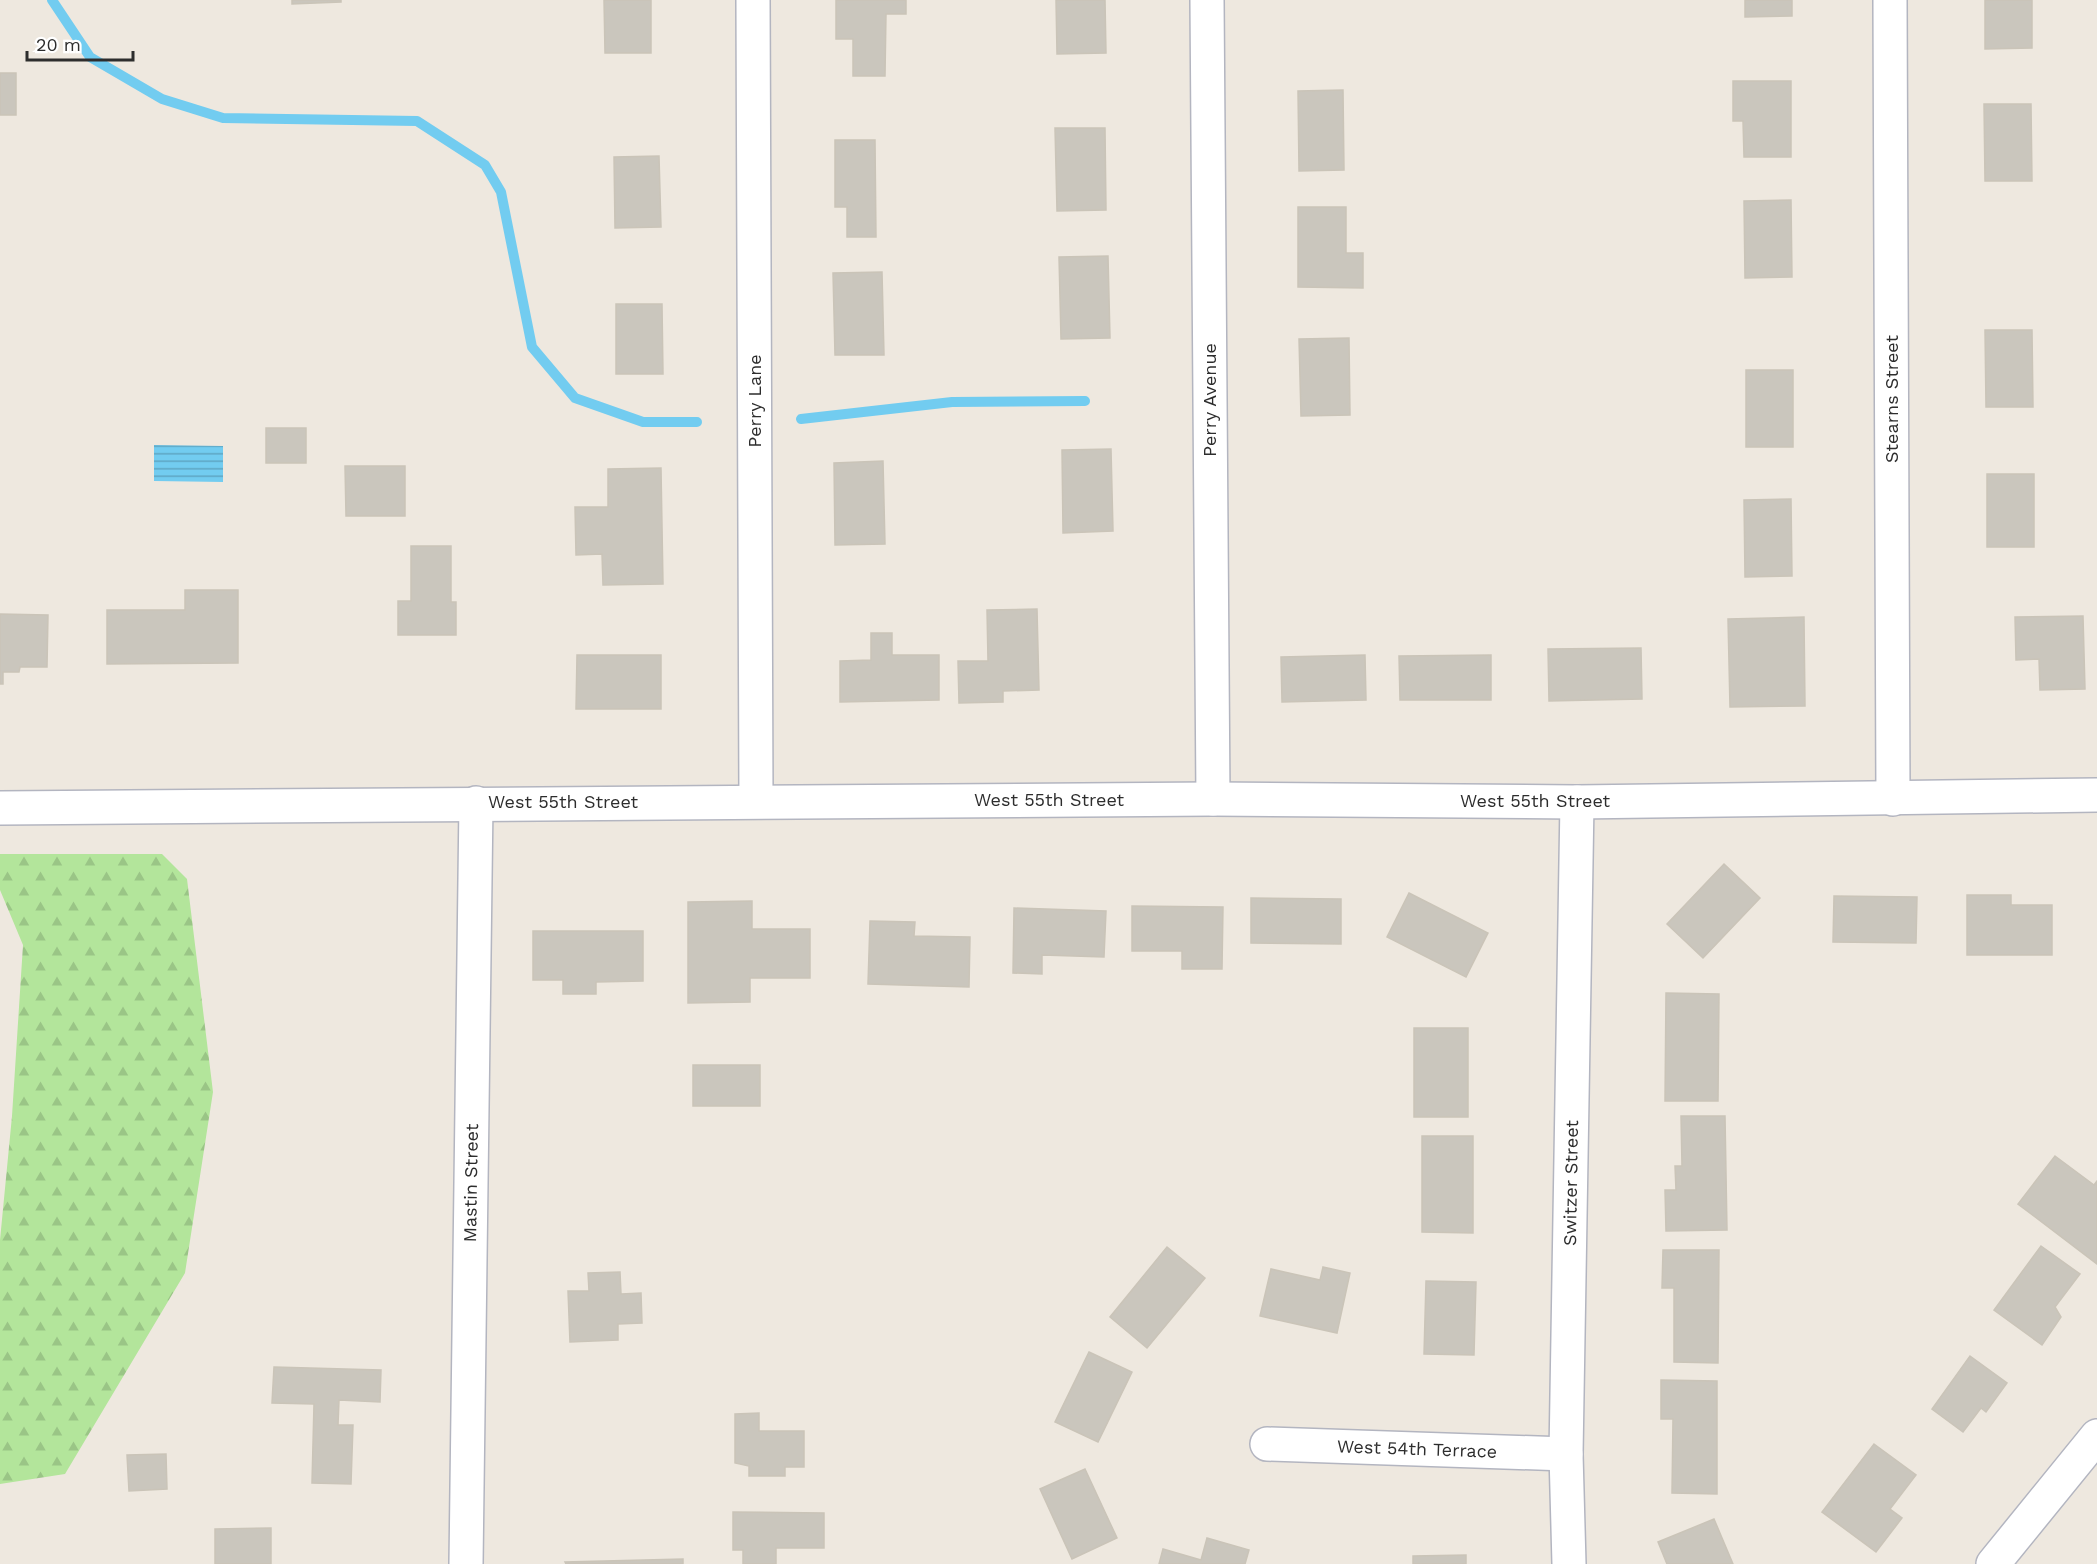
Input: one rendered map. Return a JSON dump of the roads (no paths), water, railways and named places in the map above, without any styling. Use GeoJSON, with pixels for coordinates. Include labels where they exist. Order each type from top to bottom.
{"type":"FeatureCollection","features":[{"type":"Feature","properties":{"kind":"street","name":"Perry Lane"},"geometry":{"type":"LineString","coordinates":[[753,0],[756,801]]}},
{"type":"Feature","properties":{"kind":"street","name":"Perry Avenue"},"geometry":{"type":"LineString","coordinates":[[1207,0],[1213,799]]}},
{"type":"Feature","properties":{"kind":"street","name":"Stearns Street"},"geometry":{"type":"LineString","coordinates":[[1890,0],[1893,799]]}},
{"type":"Feature","properties":{"kind":"street","name":"West 55th Street"},"geometry":{"type":"LineString","coordinates":[[0,808],[1213,799],[1577,802],[2097,795]]}},
{"type":"Feature","properties":{"kind":"street","name":"Switzer Street"},"geometry":{"type":"LineString","coordinates":[[1569,1564],[1566,1454],[1577,802]]}},
{"type":"Feature","properties":{"kind":"street","name":"Mastin Street"},"geometry":{"type":"LineString","coordinates":[[466,1564],[476,803]]}},
{"type":"Feature","properties":{"kind":"street"},"geometry":{"type":"LineString","coordinates":[[1993,1564],[2097,1436]]}},
{"type":"Feature","properties":{"kind":"street","name":"West 54th Terrace"},"geometry":{"type":"LineString","coordinates":[[1267,1444],[1566,1454]]}},
{"type":"Feature","properties":{"kind":"water"},"geometry":{"type":"Polygon","coordinates":[[[154,445],[223,446],[223,482],[154,481],[154,445]]]}},
{"type":"Feature","properties":{"kind":"waterway"},"geometry":{"type":"LineString","coordinates":[[52,0],[90,57],[162,99],[223,118],[417,121],[485,165],[501,192],[532,347],[575,398],[643,422],[697,422]]}},
{"type":"Feature","properties":{"kind":"waterway"},"geometry":{"type":"LineString","coordinates":[[801,419],[952,402],[1085,401]]}}]}
